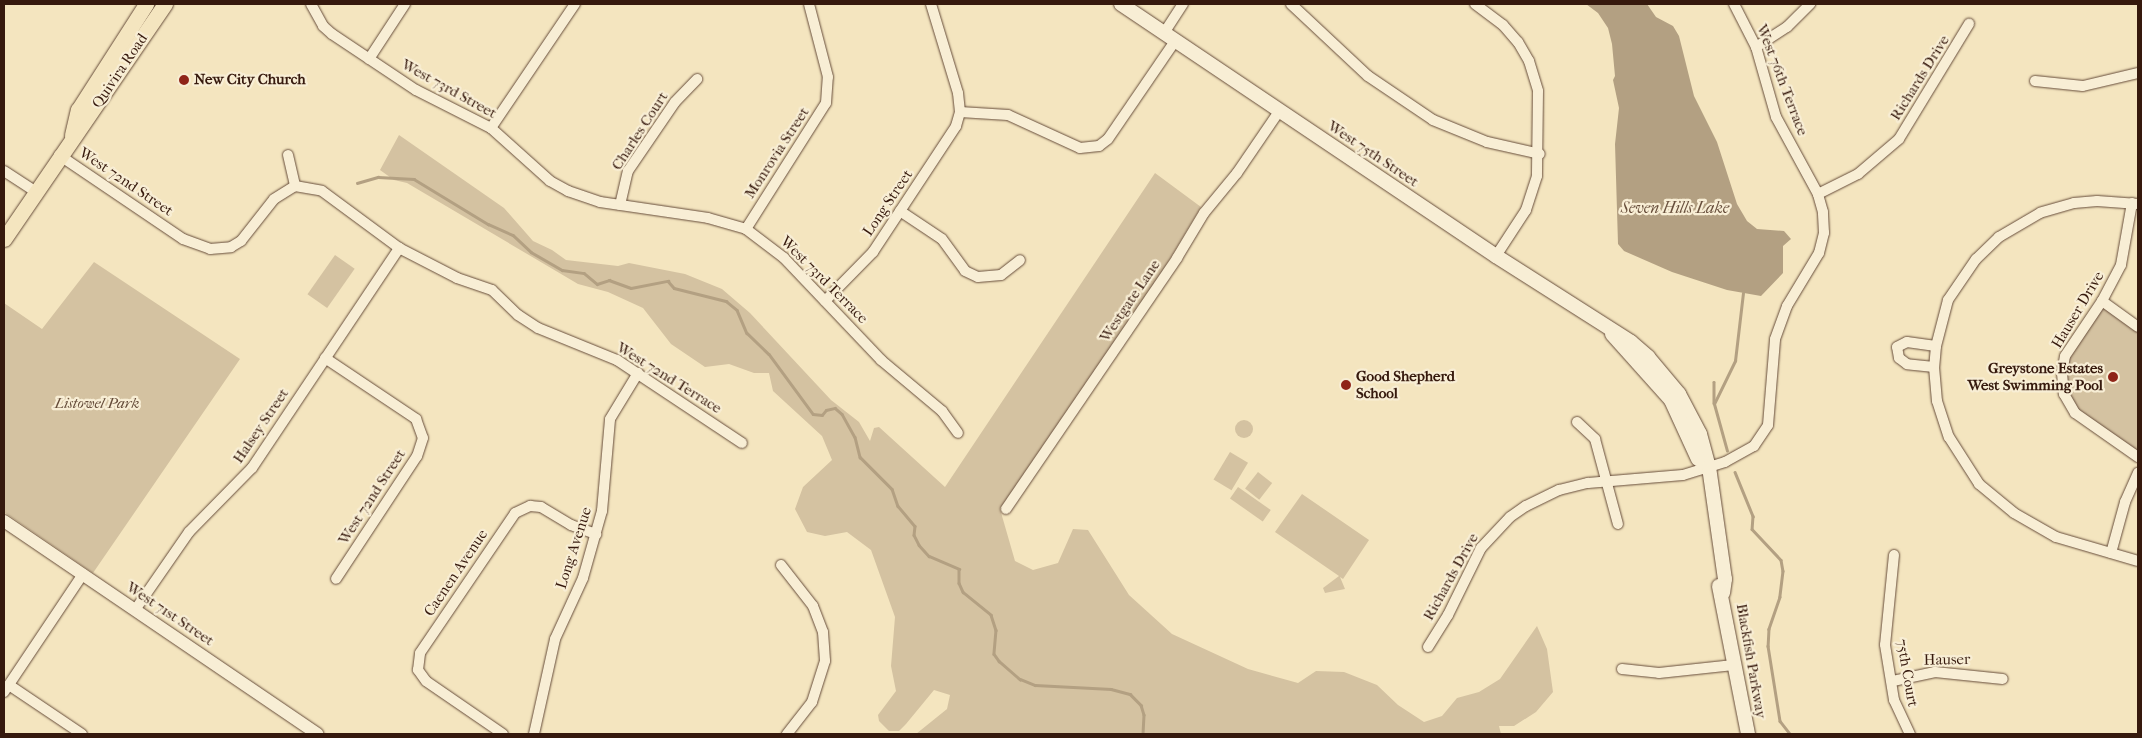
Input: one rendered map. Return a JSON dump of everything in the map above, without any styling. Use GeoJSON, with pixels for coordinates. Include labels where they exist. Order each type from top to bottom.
{"type":"FeatureCollection","features":[{"type":"Feature","properties":{"kind":"main road","name":"Quivira Road"},"geometry":{"type":"LineString","coordinates":[[72,136],[78,110],[146,4]]}},
{"type":"Feature","properties":{"kind":"main road","name":"Quivira Road"},"geometry":{"type":"LineString","coordinates":[[4,239],[72,136],[88,120],[164,4]]}},
{"type":"Feature","properties":{"kind":"main road","name":"West 75th Street"},"geometry":{"type":"LineString","coordinates":[[1121,4],[1496,256],[1608,330],[1631,342],[1670,382],[1694,421],[1705,468]]}},
{"type":"Feature","properties":{"kind":"main road","name":"Blackfish Parkway"},"geometry":{"type":"LineString","coordinates":[[1705,468],[1725,579],[1723,593],[1734,665],[1748,734]]}},
{"type":"Feature","properties":{"kind":"street","name":"West 73rd Street"},"geometry":{"type":"LineString","coordinates":[[311,4],[323,26],[416,90],[490,128],[528,162]]}},
{"type":"Feature","properties":{"kind":"street"},"geometry":{"type":"LineString","coordinates":[[369,59],[405,4]]}},
{"type":"Feature","properties":{"kind":"street"},"geometry":{"type":"LineString","coordinates":[[490,128],[575,4]]}},
{"type":"Feature","properties":{"kind":"street","name":"Monrovia Street"},"geometry":{"type":"LineString","coordinates":[[746,229],[826,103],[828,77],[809,4]]}},
{"type":"Feature","properties":{"kind":"street"},"geometry":{"type":"LineString","coordinates":[[931,4],[958,93],[960,112],[1008,115],[1080,148],[1099,146],[1108,140],[1170,37],[1183,4]]}},
{"type":"Feature","properties":{"kind":"street"},"geometry":{"type":"LineString","coordinates":[[1291,4],[1368,76],[1433,120],[1487,142],[1540,154]]}},
{"type":"Feature","properties":{"kind":"street"},"geometry":{"type":"LineString","coordinates":[[1475,4],[1507,29],[1529,61],[1538,91],[1540,154],[1537,176],[1526,210],[1496,256]]}},
{"type":"Feature","properties":{"kind":"street","name":"West 76th Terrace"},"geometry":{"type":"LineString","coordinates":[[1705,468],[1742,455],[1754,446],[1768,425],[1775,339],[1787,306],[1819,253],[1824,233],[1824,212],[1818,194],[1776,117],[1756,47],[1734,4]]}},
{"type":"Feature","properties":{"kind":"street"},"geometry":{"type":"LineString","coordinates":[[1756,47],[1787,28],[1810,4]]}},
{"type":"Feature","properties":{"kind":"street","name":"Richards Drive"},"geometry":{"type":"LineString","coordinates":[[1818,194],[1858,174],[1899,139],[1970,24]]}},
{"type":"Feature","properties":{"kind":"street"},"geometry":{"type":"LineString","coordinates":[[2035,81],[2083,86],[2138,73]]}},
{"type":"Feature","properties":{"kind":"street","name":"Charles Court"},"geometry":{"type":"LineString","coordinates":[[620,205],[628,172],[675,102],[697,79]]}},
{"type":"Feature","properties":{"kind":"street","name":"Westgate Lane"},"geometry":{"type":"LineString","coordinates":[[1006,509],[1177,258],[1204,213],[1237,173],[1280,110]]}},
{"type":"Feature","properties":{"kind":"street","name":"Long Street"},"geometry":{"type":"LineString","coordinates":[[824,301],[873,252],[947,142],[960,112]]}},
{"type":"Feature","properties":{"kind":"street","name":"West 72nd Street"},"geometry":{"type":"LineString","coordinates":[[60,155],[183,239],[210,249],[231,247],[251,232],[274,199],[295,186]]}},
{"type":"Feature","properties":{"kind":"street"},"geometry":{"type":"LineString","coordinates":[[288,155],[295,186]]}},
{"type":"Feature","properties":{"kind":"street","name":"West 73rd Terrace"},"geometry":{"type":"LineString","coordinates":[[528,162],[568,191],[620,205],[708,218],[746,229],[784,258],[881,360],[942,411],[958,433]]}},
{"type":"Feature","properties":{"kind":"street"},"geometry":{"type":"LineString","coordinates":[[4,171],[36,192]]}},
{"type":"Feature","properties":{"kind":"street","name":"West 72nd Terrace"},"geometry":{"type":"LineString","coordinates":[[295,186],[322,191],[399,248],[457,278],[492,290],[530,324],[617,360],[742,443]]}},
{"type":"Feature","properties":{"kind":"street"},"geometry":{"type":"LineString","coordinates":[[2135,204],[2097,201],[2074,203],[2040,213],[1999,237],[1976,258],[1957,285],[1942,318],[1934,367],[1937,401],[1949,437],[1979,484],[1997,501],[2035,526],[2077,545],[2138,561]]}},
{"type":"Feature","properties":{"kind":"street","name":"Hauser Drive"},"geometry":{"type":"LineString","coordinates":[[2135,204],[2121,265],[2102,301],[2065,356],[2062,374],[2064,394],[2081,420],[2138,457]]}},
{"type":"Feature","properties":{"kind":"street"},"geometry":{"type":"LineString","coordinates":[[900,211],[942,239],[965,271],[978,277],[1001,275],[1020,260]]}},
{"type":"Feature","properties":{"kind":"street","name":"Halsey Street"},"geometry":{"type":"LineString","coordinates":[[135,610],[189,532],[252,468],[399,248]]}},
{"type":"Feature","properties":{"kind":"street"},"geometry":{"type":"LineString","coordinates":[[2102,301],[2138,327]]}},
{"type":"Feature","properties":{"kind":"street"},"geometry":{"type":"LineString","coordinates":[[1934,367],[1907,364],[1899,358],[1897,347],[1906,342],[1936,346]]}},
{"type":"Feature","properties":{"kind":"street","name":"West 72nd Street"},"geometry":{"type":"LineString","coordinates":[[325,358],[410,414],[421,428],[423,438],[417,456],[336,579]]}},
{"type":"Feature","properties":{"kind":"street","name":"Long Avenue"},"geometry":{"type":"LineString","coordinates":[[534,734],[555,639],[583,578],[606,493],[610,419],[638,373]]}},
{"type":"Feature","properties":{"kind":"street"},"geometry":{"type":"LineString","coordinates":[[1577,422],[1595,439],[1618,524]]}},
{"type":"Feature","properties":{"kind":"street","name":"Richards Drive"},"geometry":{"type":"LineString","coordinates":[[1428,647],[1448,615],[1481,548],[1510,517],[1559,490],[1588,483],[1606,483],[1683,475],[1705,468]]}},
{"type":"Feature","properties":{"kind":"street"},"geometry":{"type":"LineString","coordinates":[[2111,553],[2125,502],[2138,473]]}},
{"type":"Feature","properties":{"kind":"street","name":"Caenen Avenue"},"geometry":{"type":"LineString","coordinates":[[503,734],[426,681],[418,670],[420,653],[514,513],[534,506],[541,507],[571,525],[596,534]]}},
{"type":"Feature","properties":{"kind":"street","name":"West 71st Street"},"geometry":{"type":"LineString","coordinates":[[4,521],[318,734]]}},
{"type":"Feature","properties":{"kind":"street","name":"75th Court"},"geometry":{"type":"LineString","coordinates":[[1894,555],[1885,645],[1893,680],[1894,700],[1910,734]]}},
{"type":"Feature","properties":{"kind":"street"},"geometry":{"type":"LineString","coordinates":[[781,564],[814,606],[823,632],[825,662],[812,702],[787,734]]}},
{"type":"Feature","properties":{"kind":"street"},"geometry":{"type":"LineString","coordinates":[[82,734],[6,688],[83,574]]}},
{"type":"Feature","properties":{"kind":"street"},"geometry":{"type":"LineString","coordinates":[[1622,669],[1659,673],[1734,665]]}},
{"type":"Feature","properties":{"kind":"street","name":"Hauser"},"geometry":{"type":"LineString","coordinates":[[1893,680],[1936,672],[2002,678]]}},
{"type":"Feature","properties":{"kind":"green space"},"geometry":{"type":"Polygon","coordinates":[[[399,135],[504,208],[533,241],[552,250],[566,260],[618,266],[629,263],[685,274],[722,289],[750,313],[831,400],[859,422],[870,441],[874,428],[879,427],[945,487],[1155,173],[1201,207],[1162,272],[1000,509],[1015,561],[1033,570],[1058,563],[1073,529],[1088,530],[1129,595],[1172,634],[1248,669],[1298,683],[1316,671],[1344,672],[1377,685],[1398,705],[1424,722],[1442,716],[1457,698],[1479,692],[1500,679],[1537,626],[1547,649],[1553,692],[1536,712],[1514,726],[1499,726],[1501,734],[916,734],[947,709],[950,695],[934,690],[899,731],[889,731],[879,721],[878,715],[896,691],[891,666],[895,617],[871,550],[847,532],[825,536],[807,532],[795,509],[803,487],[832,460],[822,436],[773,391],[769,373],[754,373],[729,364],[705,367],[671,344],[643,308],[608,292],[578,284],[407,183],[394,180],[380,170],[399,135]]]}},
{"type":"Feature","properties":{"kind":"green space"},"geometry":{"type":"Polygon","coordinates":[[[335,255],[355,269],[327,308],[307,294],[335,255]]]}},
{"type":"Feature","properties":{"kind":"green space","name":"Listowel Park"},"geometry":{"type":"Polygon","coordinates":[[[94,262],[240,359],[93,573],[4,512],[4,303],[42,329],[94,262]]]}},
{"type":"Feature","properties":{"kind":"green space"},"geometry":{"type":"Polygon","coordinates":[[[2102,301],[2138,327],[2138,457],[2070,407],[2063,364],[2102,301]]]}},
{"type":"Feature","properties":{"kind":"green space"},"geometry":{"type":"Polygon","coordinates":[[[1244,420],[1250,423],[1253,429],[1250,435],[1244,438],[1238,435],[1235,429],[1238,423],[1244,420]]]}},
{"type":"Feature","properties":{"kind":"green space"},"geometry":{"type":"Polygon","coordinates":[[[1230,452],[1248,463],[1232,490],[1214,479],[1230,452]]]}},
{"type":"Feature","properties":{"kind":"green space"},"geometry":{"type":"Polygon","coordinates":[[[1258,472],[1272,483],[1259,500],[1245,489],[1258,472]]]}},
{"type":"Feature","properties":{"kind":"green space"},"geometry":{"type":"Polygon","coordinates":[[[1238,487],[1271,510],[1263,521],[1230,498],[1238,487]]]}},
{"type":"Feature","properties":{"kind":"green space"},"geometry":{"type":"Polygon","coordinates":[[[1302,494],[1369,540],[1343,579],[1340,577],[1345,589],[1325,593],[1323,588],[1339,576],[1275,532],[1302,494]]]}},
{"type":"Feature","properties":{"kind":"water","name":"Seven Hills Lake"},"geometry":{"type":"Polygon","coordinates":[[[1586,4],[1647,4],[1656,17],[1673,26],[1679,36],[1694,96],[1717,142],[1737,204],[1747,221],[1757,229],[1784,231],[1791,239],[1783,246],[1783,273],[1761,296],[1727,290],[1672,272],[1624,251],[1618,244],[1615,144],[1619,108],[1613,80],[1615,76],[1612,44],[1608,28],[1598,13],[1586,4]]]}},
{"type":"Feature","properties":{"kind":"waterway"},"geometry":{"type":"LineString","coordinates":[[357,183],[378,177],[414,179],[488,224],[513,235],[531,252],[562,270],[584,273],[597,284],[609,280],[631,288],[668,281],[674,288],[726,301],[737,310],[747,333],[769,354],[813,414],[822,415],[826,410],[835,408],[842,414],[855,437],[860,457],[892,489],[898,506],[915,526],[914,535],[919,545],[929,556],[959,569],[959,583],[963,592],[991,615],[996,630],[994,654],[999,661],[1020,679],[1035,685],[1111,689],[1130,694],[1141,705],[1144,715],[1143,734]]}},
{"type":"Feature","properties":{"kind":"waterway"},"geometry":{"type":"LineString","coordinates":[[1727,451],[1714,404],[1735,361],[1743,293]]}},
{"type":"Feature","properties":{"kind":"waterway"},"geometry":{"type":"LineString","coordinates":[[1714,382],[1714,403]]}},
{"type":"Feature","properties":{"kind":"waterway"},"geometry":{"type":"LineString","coordinates":[[1735,472],[1753,516],[1752,529],[1781,560],[1783,571],[1780,597],[1769,629],[1768,646],[1780,721],[1790,734]]}},
{"type":"Feature","properties":{"kind":"place","name":"New City Church"},"geometry":{"type":"Point","coordinates":[184,80]}},
{"type":"Feature","properties":{"kind":"place","name":"Greystone Estates West Swimming Pool"},"geometry":{"type":"Point","coordinates":[2113,377]}},
{"type":"Feature","properties":{"kind":"place","name":"Good Shepherd School"},"geometry":{"type":"Point","coordinates":[1346,385]}}]}
